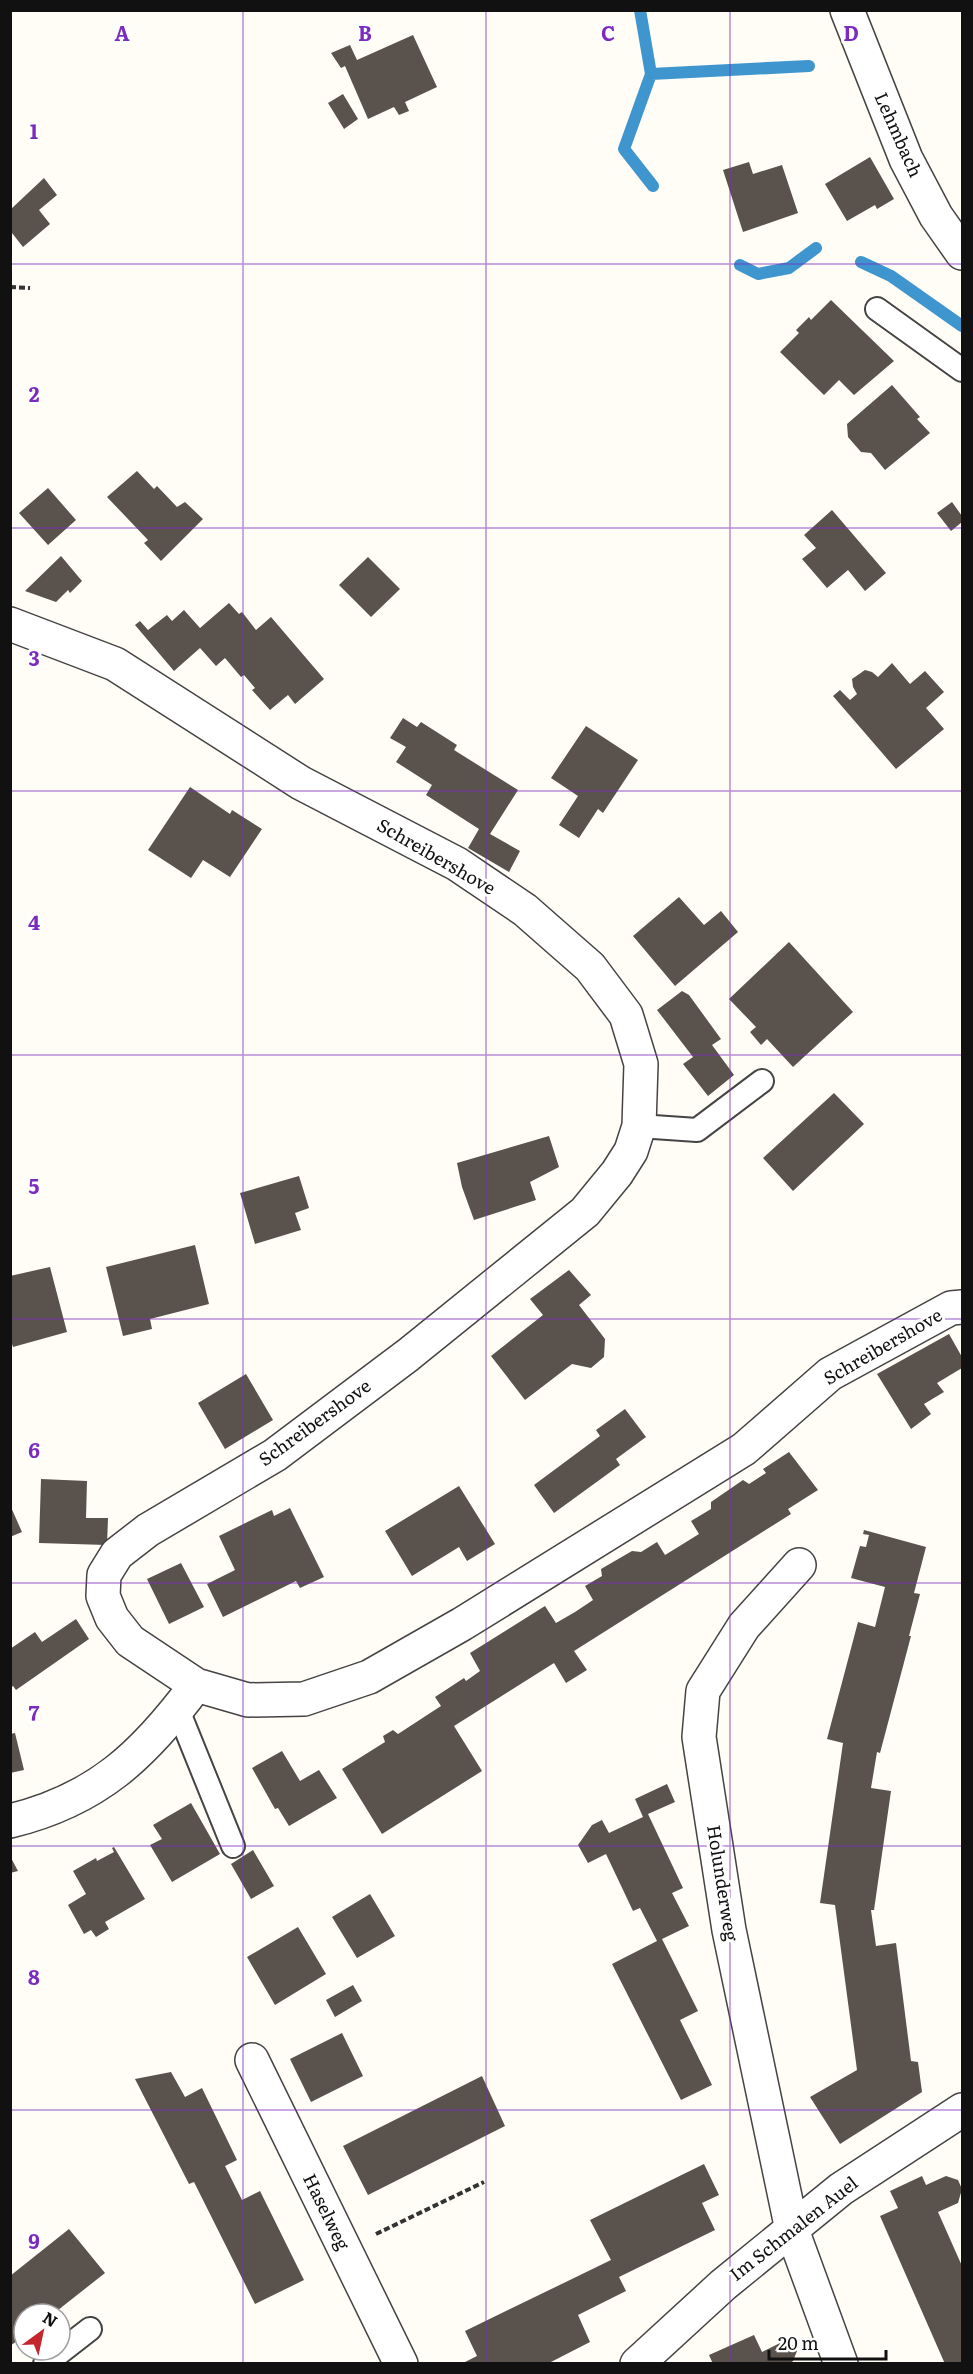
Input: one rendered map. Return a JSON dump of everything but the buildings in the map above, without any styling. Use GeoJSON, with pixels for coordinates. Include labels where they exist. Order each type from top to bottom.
{"type":"FeatureCollection","features":[{"type":"Feature","properties":{"kind":"street","name":"Lehmbach"},"geometry":{"type":"LineString","coordinates":[[847,10],[906,159],[936,216],[963,253]]}},
{"type":"Feature","properties":{"kind":"street","name":"Schreibershove"},"geometry":{"type":"LineString","coordinates":[[10,624],[115,664],[302,783],[457,864],[525,910],[590,968],[626,1015],[641,1064],[639,1126],[631,1151],[617,1173],[585,1212],[408,1355],[275,1455],[148,1530],[117,1554],[104,1575],[103,1596],[112,1618],[130,1641],[187,1697],[248,1700],[304,1699],[369,1677],[462,1624],[744,1449],[830,1374],[951,1308],[963,1307]]}},
{"type":"Feature","properties":{"kind":"street","name":"Holunderweg"},"geometry":{"type":"LineString","coordinates":[[799,1564],[744,1626],[703,1691],[699,1737],[729,1930],[792,2230],[841,2364]]}},
{"type":"Feature","properties":{"kind":"street"},"geometry":{"type":"LineString","coordinates":[[10,1821],[36,1815],[65,1804],[99,1785],[155,1738],[187,1697]]}},
{"type":"Feature","properties":{"kind":"street","name":"Haselweg"},"geometry":{"type":"LineString","coordinates":[[252,2060],[401,2364]]}},
{"type":"Feature","properties":{"kind":"street","name":"Im Schmalen Auel"},"geometry":{"type":"LineString","coordinates":[[637,2364],[723,2285],[841,2189],[963,2110]]}},
{"type":"Feature","properties":{"kind":"lane"},"geometry":{"type":"LineString","coordinates":[[877,309],[963,370]]}},
{"type":"Feature","properties":{"kind":"lane"},"geometry":{"type":"LineString","coordinates":[[639,1126],[697,1130],[762,1081]]}},
{"type":"Feature","properties":{"kind":"lane"},"geometry":{"type":"LineString","coordinates":[[187,1697],[233,1846]]}},
{"type":"Feature","properties":{"kind":"lane"},"geometry":{"type":"LineString","coordinates":[[45,2364],[90,2329]]}},
{"type":"Feature","properties":{"kind":"path"},"geometry":{"type":"LineString","coordinates":[[10,287],[30,288]]}},
{"type":"Feature","properties":{"kind":"path"},"geometry":{"type":"LineString","coordinates":[[344,2250],[483,2182]]}},
{"type":"Feature","properties":{"kind":"waterway","name":"Lehmbach"},"geometry":{"type":"LineString","coordinates":[[640,10],[651,74],[624,149],[653,186]]}},
{"type":"Feature","properties":{"kind":"waterway"},"geometry":{"type":"LineString","coordinates":[[651,74],[809,66]]}},
{"type":"Feature","properties":{"kind":"waterway","name":"Lehmbach"},"geometry":{"type":"LineString","coordinates":[[740,265],[758,274],[789,268],[816,248]]}},
{"type":"Feature","properties":{"kind":"waterway","name":"Lehmbach"},"geometry":{"type":"LineString","coordinates":[[861,262],[891,276],[962,326]]}}]}
